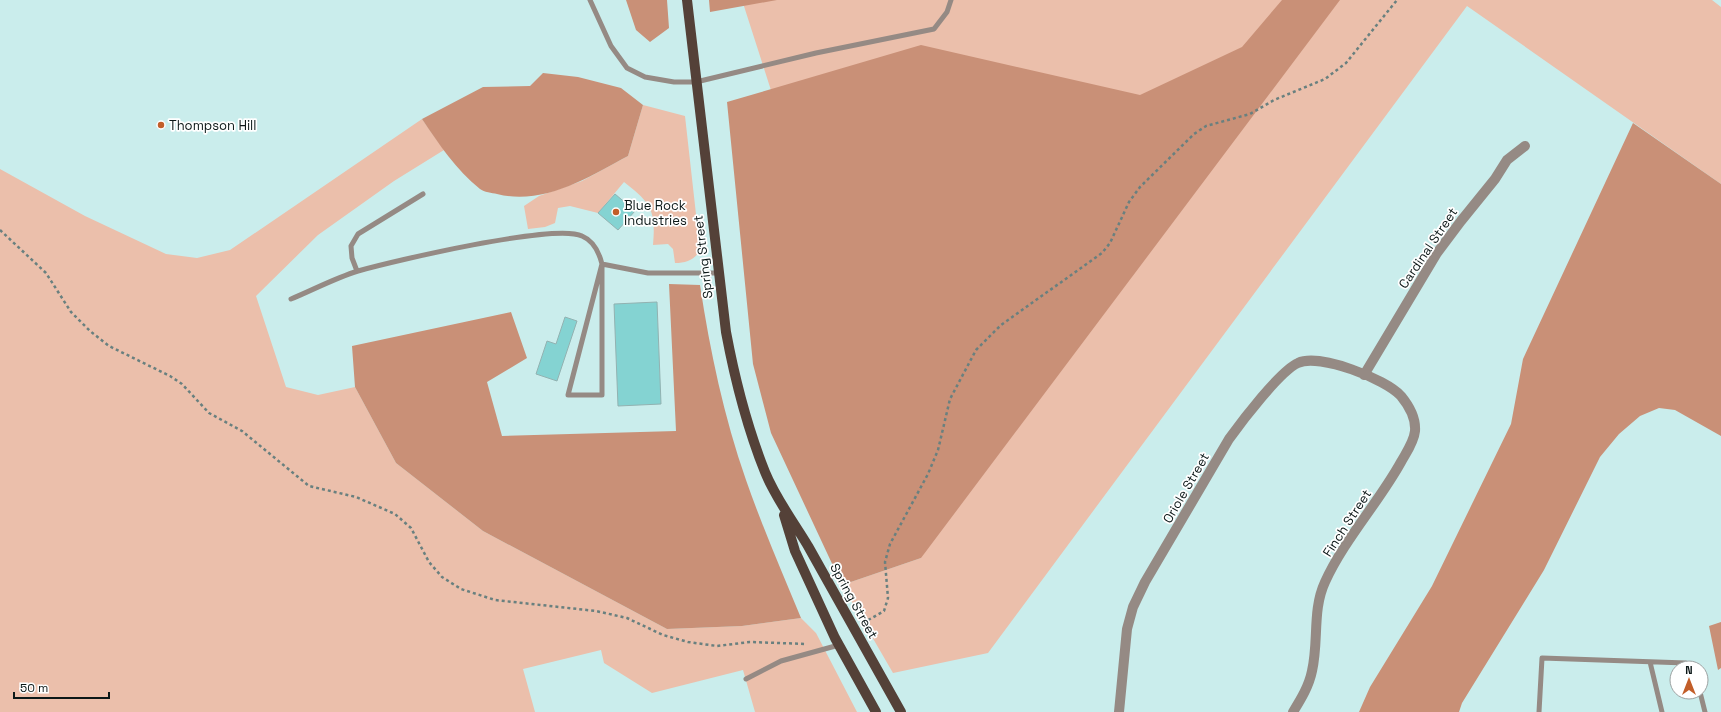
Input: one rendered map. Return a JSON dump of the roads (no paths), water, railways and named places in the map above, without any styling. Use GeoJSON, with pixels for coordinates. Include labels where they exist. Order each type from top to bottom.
{"type":"FeatureCollection","features":[{"type":"Feature","properties":{"kind":"main road","name":"Spring Street"},"geometry":{"type":"LineString","coordinates":[[687,0],[717,273],[734,378],[747,422],[763,466],[781,504],[807,544],[901,712]]}},
{"type":"Feature","properties":{"kind":"main road","name":"Spring Street"},"geometry":{"type":"LineString","coordinates":[[781,504],[795,551],[839,645],[876,712]]}},
{"type":"Feature","properties":{"kind":"street","name":"Cardinal Street"},"geometry":{"type":"LineString","coordinates":[[1364,375],[1437,254],[1461,221],[1495,179],[1507,160],[1525,146]]}},
{"type":"Feature","properties":{"kind":"street","name":"Oriole Street"},"geometry":{"type":"LineString","coordinates":[[1119,712],[1127,629],[1132,607],[1145,582],[1229,439],[1243,420],[1279,379],[1296,364],[1307,359],[1317,360],[1364,375]]}},
{"type":"Feature","properties":{"kind":"street","name":"Finch Street"},"geometry":{"type":"LineString","coordinates":[[1293,712],[1302,698],[1312,671],[1316,642],[1317,611],[1325,582],[1396,470],[1415,433],[1415,417],[1400,396],[1380,382],[1364,375]]}},
{"type":"Feature","properties":{"kind":"lane"},"geometry":{"type":"LineString","coordinates":[[590,0],[611,46],[627,68],[644,77],[674,82],[696,82],[816,53],[934,29],[948,12],[951,0]]}},
{"type":"Feature","properties":{"kind":"lane"},"geometry":{"type":"LineString","coordinates":[[357,271],[352,258],[351,246],[358,234],[423,194]]}},
{"type":"Feature","properties":{"kind":"lane"},"geometry":{"type":"LineString","coordinates":[[291,299],[357,271],[486,242],[561,234],[582,235],[596,246],[602,264],[602,395],[568,394],[602,264]]}},
{"type":"Feature","properties":{"kind":"lane"},"geometry":{"type":"LineString","coordinates":[[602,264],[648,273],[717,273]]}},
{"type":"Feature","properties":{"kind":"lane"},"geometry":{"type":"LineString","coordinates":[[746,679],[781,661],[839,645]]}},
{"type":"Feature","properties":{"kind":"lane"},"geometry":{"type":"LineString","coordinates":[[1540,712],[1542,658],[1669,663]]}},
{"type":"Feature","properties":{"kind":"lane"},"geometry":{"type":"LineString","coordinates":[[1650,662],[1662,712]]}},
{"type":"Feature","properties":{"kind":"lane"},"geometry":{"type":"LineString","coordinates":[[1702,700],[1705,712]]}},
{"type":"Feature","properties":{"kind":"place","name":"Thompson Hill"},"geometry":{"type":"Point","coordinates":[161,125]}},
{"type":"Feature","properties":{"kind":"place","name":"Blue Rock Industries"},"geometry":{"type":"Point","coordinates":[616,212]}}]}
